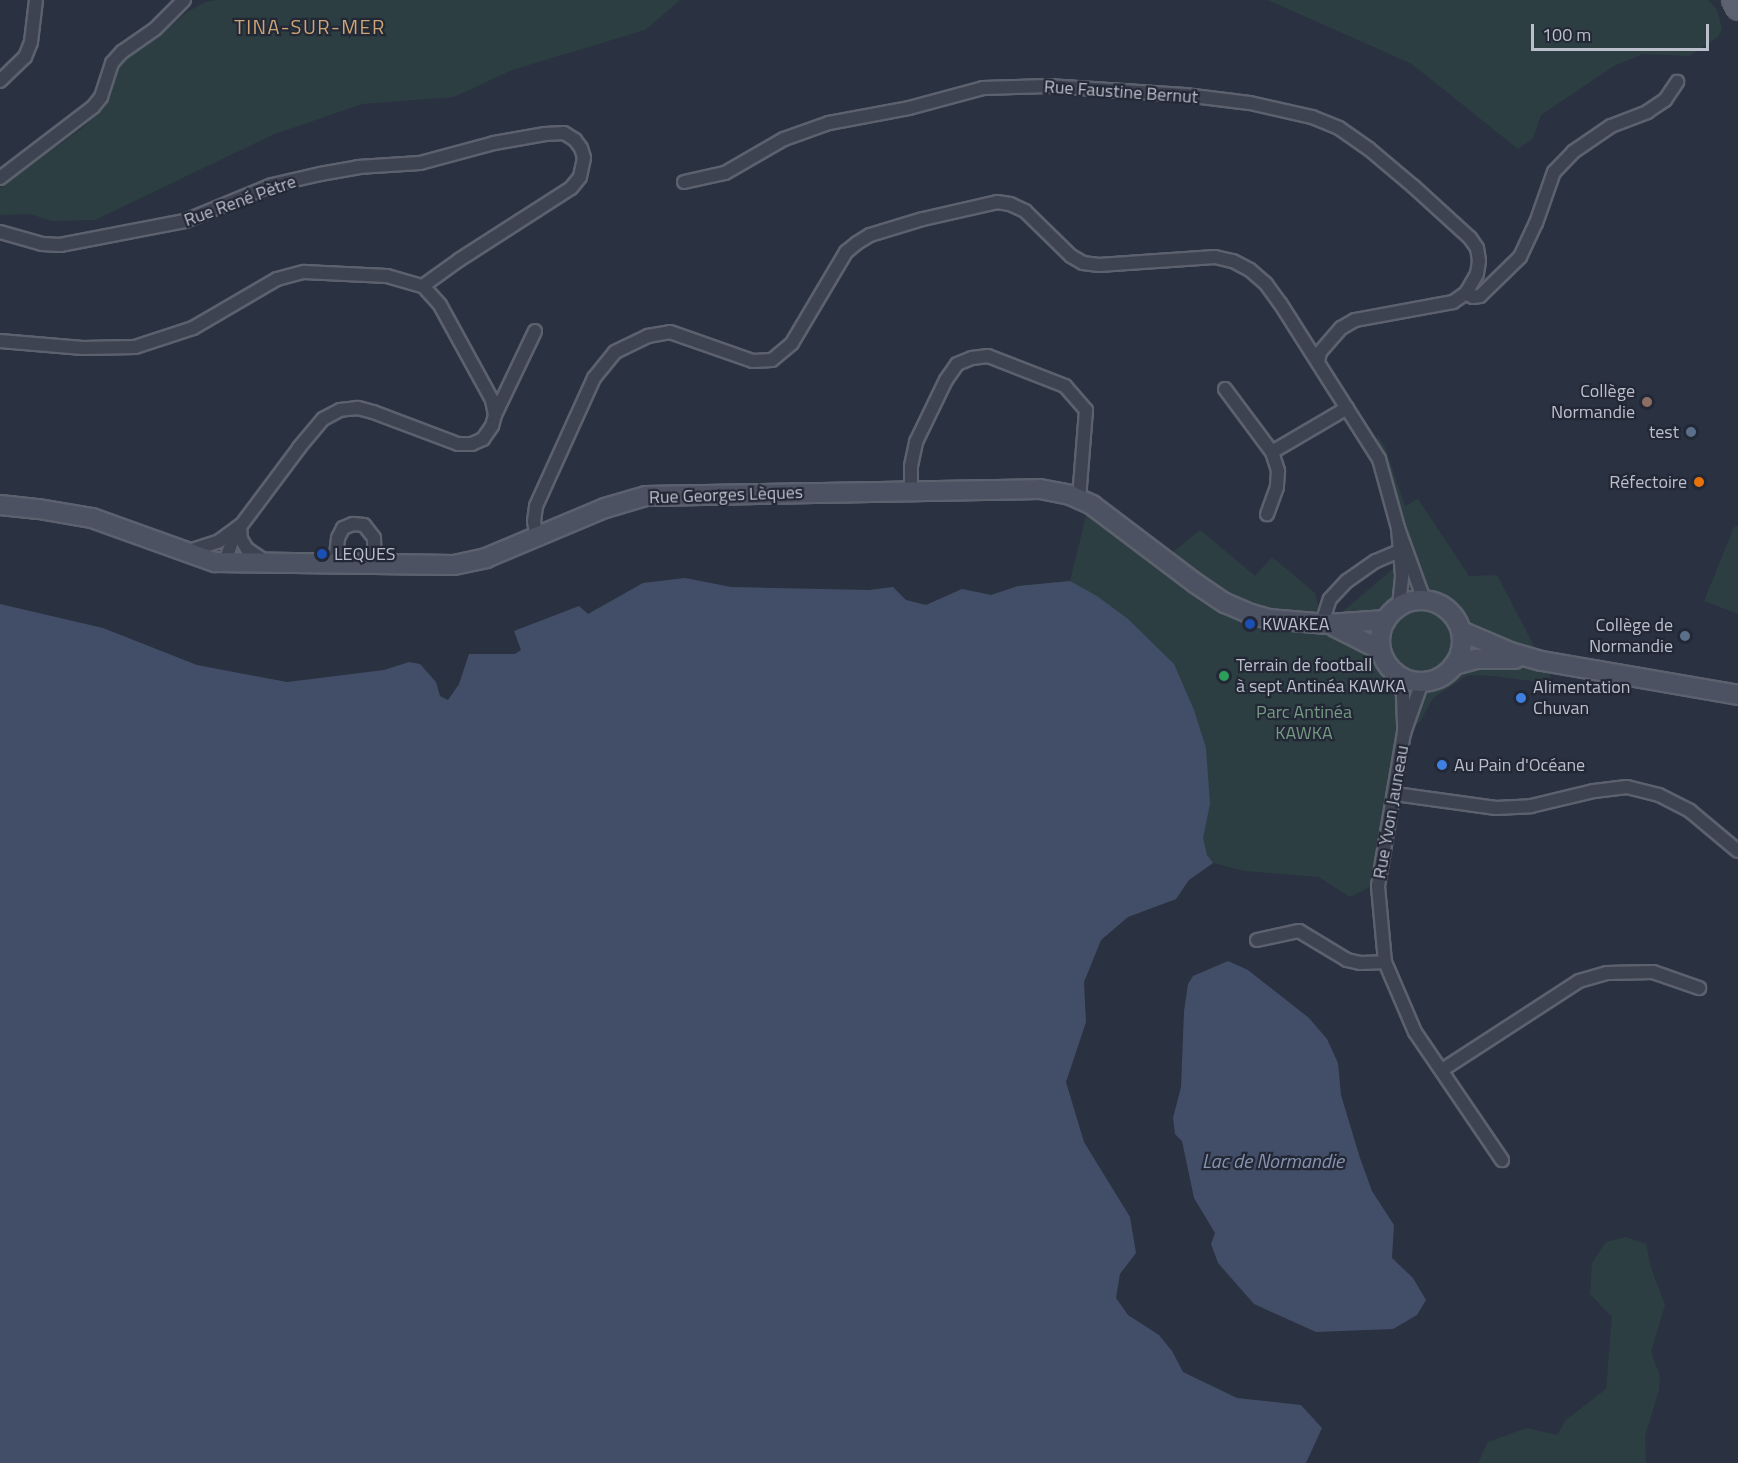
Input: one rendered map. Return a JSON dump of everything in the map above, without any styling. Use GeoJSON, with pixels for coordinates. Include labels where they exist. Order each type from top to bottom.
{"type":"FeatureCollection","features":[{"type":"Feature","properties":{"kind":"main road"},"geometry":{"type":"LineString","coordinates":[[1732,0],[1738,9]]}},
{"type":"Feature","properties":{"kind":"main road","name":"Rue Georges Lèques"},"geometry":{"type":"LineString","coordinates":[[0,505],[49,510],[92,518],[215,562],[454,565],[474,562],[605,507],[646,496],[1040,489],[1079,498],[1115,520],[1225,603],[1268,619],[1325,624],[1386,620]]}},
{"type":"Feature","properties":{"kind":"main road"},"geometry":{"type":"LineString","coordinates":[[1424,600],[1448,609],[1461,631],[1462,649],[1454,665],[1446,674],[1422,682],[1398,675],[1384,660],[1381,650],[1381,634],[1386,620],[1399,606],[1424,600]]}},
{"type":"Feature","properties":{"kind":"main road","name":"Rue Georges Lèques"},"geometry":{"type":"LineString","coordinates":[[1325,624],[1381,650]]}},
{"type":"Feature","properties":{"kind":"main road"},"geometry":{"type":"LineString","coordinates":[[1461,631],[1510,652],[1542,661],[1738,695]]}},
{"type":"Feature","properties":{"kind":"main road"},"geometry":{"type":"LineString","coordinates":[[1454,665],[1477,659],[1542,661]]}},
{"type":"Feature","properties":{"kind":"street"},"geometry":{"type":"LineString","coordinates":[[0,81],[25,57],[31,42],[36,0]]}},
{"type":"Feature","properties":{"kind":"street"},"geometry":{"type":"LineString","coordinates":[[0,178],[93,107],[101,97],[112,63],[122,52],[155,29],[184,0]]}},
{"type":"Feature","properties":{"kind":"street"},"geometry":{"type":"LineString","coordinates":[[1318,362],[1320,352],[1341,328],[1355,320],[1439,306],[1453,302],[1466,293],[1473,297],[1480,296],[1520,257],[1536,223],[1554,172],[1573,152],[1611,126],[1647,112],[1665,100],[1677,82]]}},
{"type":"Feature","properties":{"kind":"street","name":"Rue Faustine Bernut"},"geometry":{"type":"LineString","coordinates":[[684,182],[725,172],[784,139],[829,123],[909,108],[983,88],[1017,85],[1107,89],[1250,103],[1312,117],[1339,128],[1369,149],[1413,186],[1470,238],[1477,248],[1477,274],[1466,293]]}},
{"type":"Feature","properties":{"kind":"street","name":"Rue René Pètre"},"geometry":{"type":"LineString","coordinates":[[0,232],[22,240],[60,245],[185,221],[272,185],[320,174],[358,167],[420,163],[494,143],[545,134],[564,133],[582,148],[584,158],[580,177],[571,188],[459,260],[423,286]]}},
{"type":"Feature","properties":{"kind":"street"},"geometry":{"type":"LineString","coordinates":[[537,537],[534,521],[536,506],[594,378],[615,352],[648,336],[670,332],[753,361],[772,360],[792,343],[842,258],[857,243],[870,235],[982,204],[1010,204],[1024,211],[1071,256],[1083,263],[1099,265],[1196,256],[1233,261],[1266,284],[1379,459],[1398,528],[1424,600]]}},
{"type":"Feature","properties":{"kind":"street"},"geometry":{"type":"LineString","coordinates":[[0,341],[83,348],[135,347],[193,328],[277,279],[304,272],[387,276],[423,286],[440,305],[492,400],[495,415]]}},
{"type":"Feature","properties":{"kind":"street"},"geometry":{"type":"LineString","coordinates":[[225,562],[231,540],[240,526],[323,419],[340,410],[358,408],[459,444],[472,444],[483,439],[492,426],[495,415],[535,331]]}},
{"type":"Feature","properties":{"kind":"street"},"geometry":{"type":"LineString","coordinates":[[911,490],[911,466],[916,442],[946,380],[957,364],[972,358],[988,356],[1065,386],[1086,410],[1079,498]]}},
{"type":"Feature","properties":{"kind":"street"},"geometry":{"type":"LineString","coordinates":[[1225,388],[1272,452],[1278,471],[1277,488],[1266,514]]}},
{"type":"Feature","properties":{"kind":"street"},"geometry":{"type":"LineString","coordinates":[[1272,452],[1347,408]]}},
{"type":"Feature","properties":{"kind":"street"},"geometry":{"type":"LineString","coordinates":[[335,563],[338,538],[343,528],[353,524],[364,525],[374,538],[375,564]]}},
{"type":"Feature","properties":{"kind":"street"},"geometry":{"type":"LineString","coordinates":[[185,552],[219,541],[240,526]]}},
{"type":"Feature","properties":{"kind":"street"},"geometry":{"type":"LineString","coordinates":[[240,526],[242,539],[247,549],[268,563]]}},
{"type":"Feature","properties":{"kind":"street"},"geometry":{"type":"LineString","coordinates":[[1398,528],[1402,574],[1399,606]]}},
{"type":"Feature","properties":{"kind":"street"},"geometry":{"type":"LineString","coordinates":[[1325,624],[1330,599],[1347,581],[1376,561],[1400,551]]}},
{"type":"Feature","properties":{"kind":"street","name":"Rue Yvon Jauneau"},"geometry":{"type":"LineString","coordinates":[[1398,675],[1403,694],[1404,733],[1378,886],[1385,962],[1415,1032],[1502,1160]]}},
{"type":"Feature","properties":{"kind":"street","name":"Rue Yvon Jauneau"},"geometry":{"type":"LineString","coordinates":[[1404,733],[1422,682]]}},
{"type":"Feature","properties":{"kind":"street"},"geometry":{"type":"LineString","coordinates":[[1395,794],[1496,808],[1531,806],[1594,791],[1627,787],[1659,795],[1690,811],[1738,851]]}},
{"type":"Feature","properties":{"kind":"street"},"geometry":{"type":"LineString","coordinates":[[1257,940],[1299,931],[1347,960],[1360,963],[1385,962]]}},
{"type":"Feature","properties":{"kind":"street"},"geometry":{"type":"LineString","coordinates":[[1442,1070],[1579,981],[1607,973],[1653,972],[1699,988]]}},
{"type":"Feature","properties":{"kind":"green space"},"geometry":{"type":"Polygon","coordinates":[[[217,0],[680,0],[645,30],[512,70],[454,97],[362,104],[272,135],[95,220],[52,221],[30,214],[0,215],[0,188],[82,128],[105,107],[114,76],[127,58],[151,42],[187,12],[206,2],[217,0]]]}},
{"type":"Feature","properties":{"kind":"green space"},"geometry":{"type":"Polygon","coordinates":[[[1268,0],[1708,0],[1717,10],[1722,29],[1718,37],[1689,56],[1643,54],[1614,66],[1541,115],[1533,138],[1518,149],[1412,64],[1268,0]]]}},
{"type":"Feature","properties":{"kind":"green space","name":"Parc Antinéa KAWKA"},"geometry":{"type":"Polygon","coordinates":[[[1377,434],[1385,447],[1405,506],[1418,499],[1469,576],[1497,575],[1554,684],[1468,675],[1433,698],[1420,722],[1404,733],[1378,883],[1350,897],[1319,877],[1245,871],[1213,863],[1189,880],[1176,899],[1128,917],[1101,940],[1084,982],[518,677],[469,654],[515,654],[521,650],[514,631],[579,606],[588,614],[643,583],[685,578],[731,587],[869,590],[893,587],[906,600],[926,605],[962,589],[991,595],[1018,586],[1070,581],[1086,516],[1092,505],[1167,557],[1200,530],[1255,576],[1272,557],[1315,593],[1322,623],[1340,614],[1407,557],[1379,459],[1377,434]]]}},
{"type":"Feature","properties":{"kind":"green space"},"geometry":{"type":"Polygon","coordinates":[[[1738,526],[1738,614],[1704,601],[1734,527],[1738,526]]]}},
{"type":"Feature","properties":{"kind":"green space"},"geometry":{"type":"Polygon","coordinates":[[[1626,1237],[1646,1244],[1651,1268],[1665,1305],[1651,1352],[1660,1376],[1659,1390],[1645,1436],[1646,1463],[1478,1463],[1488,1442],[1527,1428],[1557,1435],[1566,1420],[1606,1389],[1612,1317],[1590,1294],[1592,1263],[1606,1242],[1626,1237]]]}},
{"type":"Feature","properties":{"kind":"water"},"geometry":{"type":"Polygon","coordinates":[[[685,578],[731,587],[869,590],[893,587],[906,600],[926,605],[962,589],[991,595],[1018,586],[1070,581],[1097,596],[1128,619],[1174,664],[1194,710],[1206,748],[1210,804],[1203,838],[1207,855],[1213,863],[1189,880],[1176,899],[1128,917],[1101,940],[1084,982],[1086,1022],[1066,1082],[1084,1142],[1130,1217],[1136,1253],[1120,1274],[1116,1298],[1128,1315],[1159,1335],[1172,1351],[1183,1372],[1237,1398],[1301,1405],[1322,1428],[1306,1463],[0,1463],[0,604],[103,628],[197,665],[287,682],[384,670],[409,662],[420,664],[436,682],[440,696],[448,700],[459,684],[469,654],[515,654],[521,650],[514,631],[579,606],[588,614],[643,583],[685,578]]]}},
{"type":"Feature","properties":{"kind":"water","name":"Lac de Normandie"},"geometry":{"type":"Polygon","coordinates":[[[1228,961],[1248,970],[1309,1018],[1327,1039],[1338,1063],[1341,1095],[1360,1158],[1372,1191],[1394,1225],[1392,1258],[1413,1278],[1426,1300],[1417,1315],[1393,1329],[1316,1332],[1254,1304],[1218,1263],[1211,1244],[1215,1233],[1194,1198],[1182,1141],[1175,1134],[1173,1118],[1181,1087],[1184,1011],[1188,984],[1193,976],[1228,961]]]}},
{"type":"Feature","properties":{"kind":"place","name":"Collège Normandie"},"geometry":{"type":"Point","coordinates":[1647,402]}},
{"type":"Feature","properties":{"kind":"place","name":"test"},"geometry":{"type":"Point","coordinates":[1691,432]}},
{"type":"Feature","properties":{"kind":"place","name":"Réfectoire"},"geometry":{"type":"Point","coordinates":[1699,482]}},
{"type":"Feature","properties":{"kind":"place","name":"LEQUES"},"geometry":{"type":"Point","coordinates":[322,554]}},
{"type":"Feature","properties":{"kind":"place","name":"KWAKEA"},"geometry":{"type":"Point","coordinates":[1250,624]}},
{"type":"Feature","properties":{"kind":"place","name":"Collège de Normandie"},"geometry":{"type":"Point","coordinates":[1685,636]}},
{"type":"Feature","properties":{"kind":"place","name":"Terrain de football à sept Antinéa KAWKA"},"geometry":{"type":"Point","coordinates":[1224,676]}},
{"type":"Feature","properties":{"kind":"place","name":"Alimentation Chuvan"},"geometry":{"type":"Point","coordinates":[1521,698]}},
{"type":"Feature","properties":{"kind":"place","name":"Au Pain d'Océane"},"geometry":{"type":"Point","coordinates":[1442,765]}},
{"type":"Feature","properties":{"kind":"district","name":"TINA-SUR-MER"},"geometry":{"type":"Point","coordinates":[310,26]}}]}
